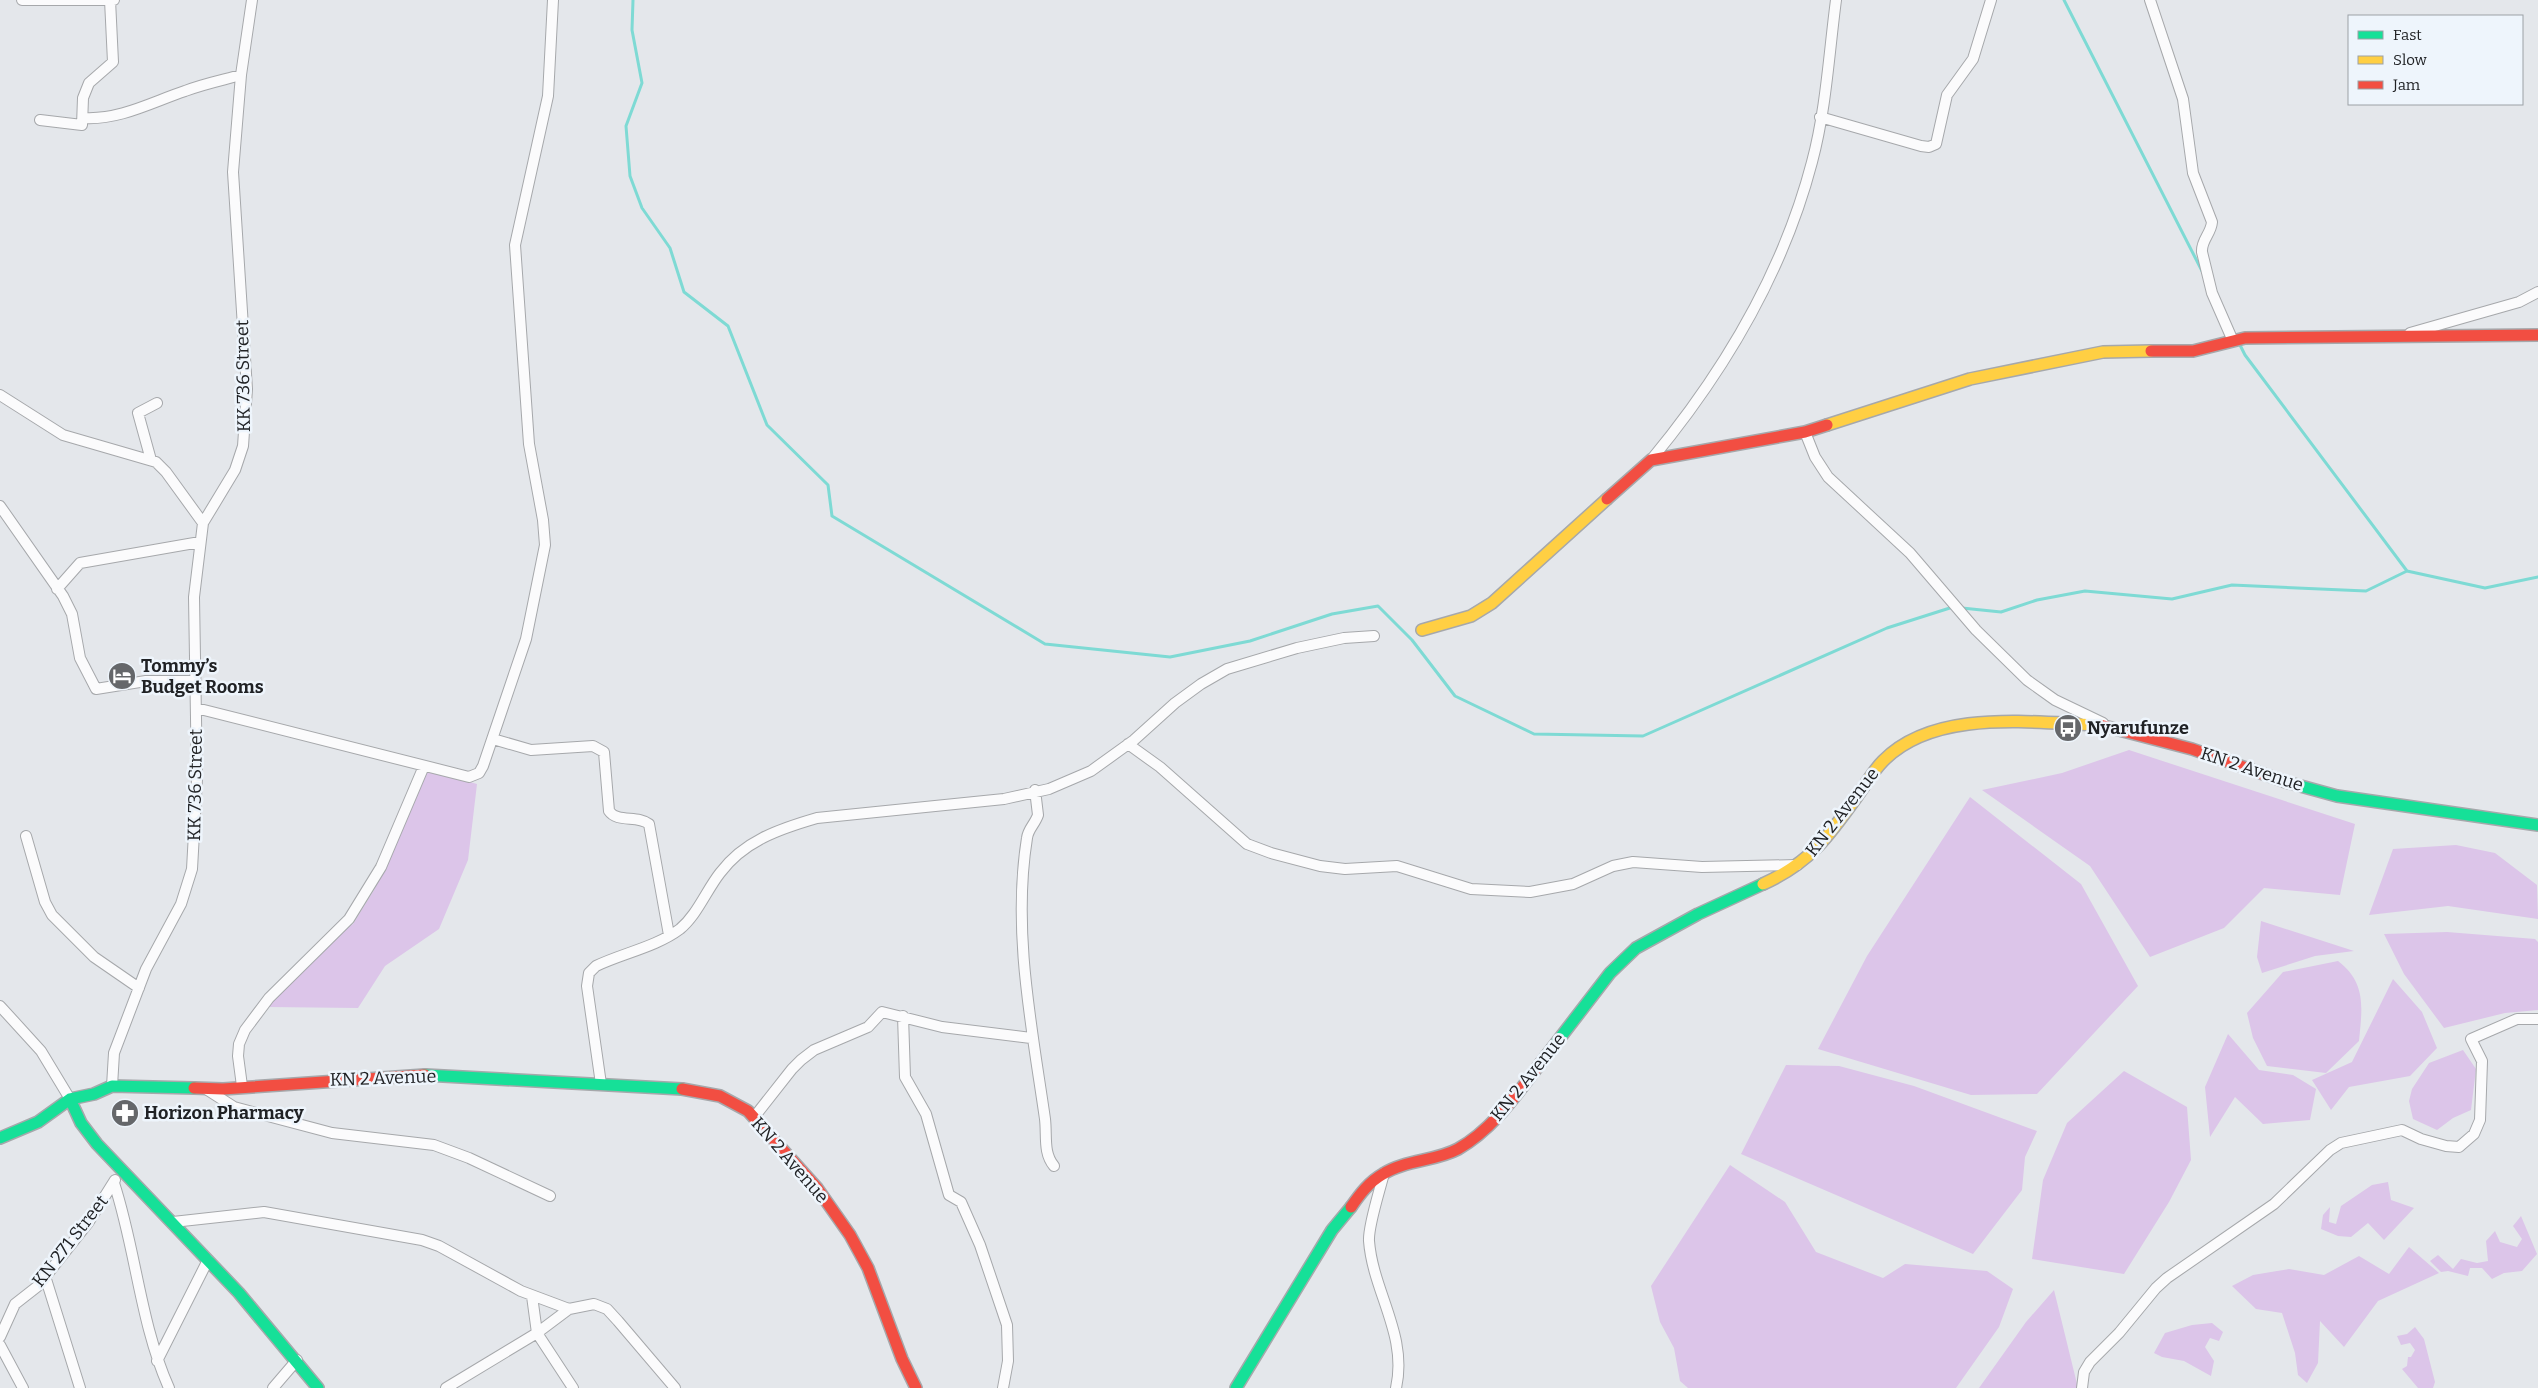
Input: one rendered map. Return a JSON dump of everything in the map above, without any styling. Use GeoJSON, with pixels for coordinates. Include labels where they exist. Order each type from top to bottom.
{"type":"FeatureCollection","features":[{"type":"Feature","properties":{"kind":"main road"},"geometry":{"type":"LineString","coordinates":[[1422,630],[1471,616],[1492,603],[1651,460],[1805,432],[1970,379],[2103,352],[2193,351],[2245,338],[2538,335]]}},
{"type":"Feature","properties":{"kind":"main road","name":"KN 2 Avenue"},"geometry":{"type":"LineString","coordinates":[[1236,1388],[1332,1230],[1357,1196],[1384,1173],[1456,1150],[1476,1138],[1508,1106],[1610,973],[1636,948],[1698,914],[1777,878],[1798,865],[1815,852],[1836,827],[1882,762],[1898,749],[1921,736],[1952,726],[2003,722],[2107,725],[2192,749],[2279,780],[2338,796],[2538,826]]}},
{"type":"Feature","properties":{"kind":"main road","name":"KN 2 Avenue"},"geometry":{"type":"LineString","coordinates":[[70,1099],[94,1094],[112,1086],[141,1085],[206,1089],[403,1075],[696,1090],[720,1096],[742,1106],[755,1116],[810,1178],[844,1226],[869,1268],[892,1334],[916,1388]]}},
{"type":"Feature","properties":{"kind":"main road"},"geometry":{"type":"LineString","coordinates":[[3,1139],[38,1122],[70,1099],[81,1123],[118,1167],[208,1260],[297,1360],[318,1388]]}},
{"type":"Feature","properties":{"kind":"street"},"geometry":{"type":"LineString","coordinates":[[22,0],[114,0]]}},
{"type":"Feature","properties":{"kind":"street"},"geometry":{"type":"LineString","coordinates":[[40,120],[82,125],[84,118],[83,98],[89,83],[114,58],[111,44],[110,0]]}},
{"type":"Feature","properties":{"kind":"street","name":"KK 736 Street"},"geometry":{"type":"LineString","coordinates":[[112,1086],[114,1053],[146,969],[181,904],[192,869],[197,779],[194,597],[200,542],[203,523],[235,470],[243,446],[247,389],[233,172],[241,75],[252,0]]}},
{"type":"Feature","properties":{"kind":"street"},"geometry":{"type":"LineString","coordinates":[[196,708],[469,777],[479,773],[484,766],[526,639],[545,545],[543,520],[529,444],[516,245],[548,96],[553,0]]}},
{"type":"Feature","properties":{"kind":"street"},"geometry":{"type":"LineString","coordinates":[[1651,460],[1685,418],[1709,384],[1760,300],[1789,233],[1810,170],[1820,117],[1836,0]]}},
{"type":"Feature","properties":{"kind":"street"},"geometry":{"type":"LineString","coordinates":[[1820,117],[1921,146],[1929,147],[1936,144],[1947,95],[1973,59],[1991,0]]}},
{"type":"Feature","properties":{"kind":"street"},"geometry":{"type":"LineString","coordinates":[[2150,0],[2183,99],[2193,173],[2212,222],[2211,230],[2202,246],[2202,252],[2212,293],[2233,341]]}},
{"type":"Feature","properties":{"kind":"street"},"geometry":{"type":"LineString","coordinates":[[84,118],[95,118],[134,111],[185,90],[241,75]]}},
{"type":"Feature","properties":{"kind":"street"},"geometry":{"type":"LineString","coordinates":[[2397,336],[2519,302],[2538,292]]}},
{"type":"Feature","properties":{"kind":"street"},"geometry":{"type":"LineString","coordinates":[[0,395],[63,435],[151,460],[166,472],[203,523]]}},
{"type":"Feature","properties":{"kind":"street"},"geometry":{"type":"LineString","coordinates":[[151,460],[138,413],[156,403]]}},
{"type":"Feature","properties":{"kind":"street"},"geometry":{"type":"LineString","coordinates":[[1805,432],[1815,457],[1828,477],[1910,553],[1982,636],[2028,680],[2055,700],[2107,725]]}},
{"type":"Feature","properties":{"kind":"street"},"geometry":{"type":"LineString","coordinates":[[0,506],[58,589],[72,614],[80,658],[96,689],[146,681],[195,680]]}},
{"type":"Feature","properties":{"kind":"street"},"geometry":{"type":"LineString","coordinates":[[58,589],[80,563],[200,542]]}},
{"type":"Feature","properties":{"kind":"street"},"geometry":{"type":"LineString","coordinates":[[601,1084],[587,986],[589,973],[596,966],[669,935],[690,919],[720,874],[745,847],[793,825],[817,818],[1004,799],[1035,790],[1049,789],[1092,771],[1128,744],[1200,684],[1227,669],[1334,640],[1374,636]]}},
{"type":"Feature","properties":{"kind":"street"},"geometry":{"type":"LineString","coordinates":[[492,739],[531,750],[593,746],[604,752],[609,811],[615,816],[642,820],[649,824],[669,935]]}},
{"type":"Feature","properties":{"kind":"street"},"geometry":{"type":"LineString","coordinates":[[1128,744],[1160,766],[1247,844],[1271,853],[1320,866],[1345,869],[1397,866],[1472,889],[1530,892],[1565,886],[1613,866],[1633,862],[1702,867],[1798,865]]}},
{"type":"Feature","properties":{"kind":"street"},"geometry":{"type":"LineString","coordinates":[[242,1086],[239,1050],[245,1030],[269,998],[349,919],[381,867],[424,766]]}},
{"type":"Feature","properties":{"kind":"street"},"geometry":{"type":"LineString","coordinates":[[1035,790],[1038,815],[1030,827],[1026,839],[1022,910],[1031,1038],[1045,1121],[1048,1159],[1054,1166]]}},
{"type":"Feature","properties":{"kind":"street"},"geometry":{"type":"LineString","coordinates":[[26,836],[45,902],[52,915],[94,956],[139,988]]}},
{"type":"Feature","properties":{"kind":"street"},"geometry":{"type":"LineString","coordinates":[[0,1006],[41,1051],[70,1099]]}},
{"type":"Feature","properties":{"kind":"street"},"geometry":{"type":"LineString","coordinates":[[755,1116],[792,1068],[814,1050],[868,1027],[882,1012],[942,1027],[1031,1038]]}},
{"type":"Feature","properties":{"kind":"street"},"geometry":{"type":"LineString","coordinates":[[903,1016],[905,1078],[926,1114],[949,1195],[960,1202],[980,1245],[1007,1325],[1008,1361],[1003,1388]]}},
{"type":"Feature","properties":{"kind":"street"},"geometry":{"type":"LineString","coordinates":[[2082,1388],[2084,1372],[2090,1362],[2119,1333],[2156,1288],[2284,1196],[2330,1150],[2341,1143],[2402,1130],[2438,1144],[2459,1146],[2474,1134],[2480,1120],[2482,1061],[2471,1038],[2517,1019],[2538,1019]]}},
{"type":"Feature","properties":{"kind":"street"},"geometry":{"type":"LineString","coordinates":[[206,1089],[234,1107],[332,1133],[434,1145],[469,1158],[550,1196]]}},
{"type":"Feature","properties":{"kind":"street","name":"KN 271 Street"},"geometry":{"type":"LineString","coordinates":[[0,1337],[15,1304],[38,1286],[88,1223],[114,1183],[118,1167]]}},
{"type":"Feature","properties":{"kind":"street"},"geometry":{"type":"LineString","coordinates":[[1384,1173],[1369,1240],[1372,1260],[1393,1323],[1399,1373],[1396,1388]]}},
{"type":"Feature","properties":{"kind":"street"},"geometry":{"type":"LineString","coordinates":[[114,1183],[128,1229],[157,1360],[169,1388]]}},
{"type":"Feature","properties":{"kind":"street"},"geometry":{"type":"LineString","coordinates":[[173,1222],[264,1212],[422,1240],[439,1246],[532,1296],[569,1308],[594,1304],[607,1309],[645,1350],[675,1388]]}},
{"type":"Feature","properties":{"kind":"street"},"geometry":{"type":"LineString","coordinates":[[157,1360],[208,1260]]}},
{"type":"Feature","properties":{"kind":"street"},"geometry":{"type":"LineString","coordinates":[[45,1276],[80,1388]]}},
{"type":"Feature","properties":{"kind":"street"},"geometry":{"type":"LineString","coordinates":[[532,1296],[537,1333],[573,1388]]}},
{"type":"Feature","properties":{"kind":"street"},"geometry":{"type":"LineString","coordinates":[[446,1388],[537,1333],[569,1308]]}},
{"type":"Feature","properties":{"kind":"street"},"geometry":{"type":"LineString","coordinates":[[0,1345],[23,1388]]}},
{"type":"Feature","properties":{"kind":"street"},"geometry":{"type":"LineString","coordinates":[[273,1388],[297,1360]]}},
{"type":"Feature","properties":{"kind":"shaded area"},"geometry":{"type":"Polygon","coordinates":[[[2129,750],[2355,824],[2340,895],[2264,888],[2224,928],[2150,957],[2090,866],[1982,790],[2062,773],[2129,750]]]}},
{"type":"Feature","properties":{"kind":"shaded area"},"geometry":{"type":"Polygon","coordinates":[[[428,770],[477,784],[468,860],[439,929],[385,966],[358,1008],[268,1007],[280,991],[328,940],[353,924],[374,890],[428,770]]]}},
{"type":"Feature","properties":{"kind":"shaded area"},"geometry":{"type":"Polygon","coordinates":[[[1970,797],[2081,884],[2138,986],[2037,1094],[1971,1095],[1818,1049],[1867,956],[1970,797]]]}},
{"type":"Feature","properties":{"kind":"shaded area"},"geometry":{"type":"Polygon","coordinates":[[[2456,845],[2495,853],[2537,885],[2538,919],[2448,906],[2369,915],[2393,849],[2456,845]]]}},
{"type":"Feature","properties":{"kind":"shaded area"},"geometry":{"type":"Polygon","coordinates":[[[2261,921],[2354,951],[2315,956],[2262,973],[2257,957],[2261,921]]]}},
{"type":"Feature","properties":{"kind":"shaded area"},"geometry":{"type":"Polygon","coordinates":[[[2447,932],[2535,939],[2538,942],[2538,1010],[2505,1013],[2444,1028],[2404,974],[2384,934],[2447,932]]]}},
{"type":"Feature","properties":{"kind":"shaded area"},"geometry":{"type":"Polygon","coordinates":[[[2338,961],[2354,978],[2358,988],[2361,1007],[2359,1041],[2326,1073],[2267,1066],[2253,1038],[2247,1013],[2283,972],[2338,961]]]}},
{"type":"Feature","properties":{"kind":"shaded area"},"geometry":{"type":"Polygon","coordinates":[[[2393,979],[2422,1012],[2437,1048],[2410,1076],[2349,1087],[2331,1110],[2312,1080],[2352,1062],[2393,979]]]}},
{"type":"Feature","properties":{"kind":"shaded area"},"geometry":{"type":"Polygon","coordinates":[[[2228,1034],[2259,1070],[2293,1075],[2316,1089],[2310,1120],[2263,1124],[2235,1097],[2210,1137],[2205,1087],[2228,1034]]]}},
{"type":"Feature","properties":{"kind":"shaded area"},"geometry":{"type":"Polygon","coordinates":[[[2463,1050],[2476,1069],[2471,1110],[2453,1118],[2437,1130],[2413,1119],[2409,1101],[2412,1089],[2429,1063],[2463,1050]]]}},
{"type":"Feature","properties":{"kind":"shaded area"},"geometry":{"type":"Polygon","coordinates":[[[1786,1065],[1839,1066],[1914,1086],[2037,1131],[2025,1157],[2022,1190],[1973,1254],[1741,1154],[1786,1065]]]}},
{"type":"Feature","properties":{"kind":"shaded area"},"geometry":{"type":"Polygon","coordinates":[[[2124,1071],[2187,1107],[2191,1160],[2169,1202],[2124,1274],[2032,1259],[2043,1180],[2067,1123],[2124,1071]]]}},
{"type":"Feature","properties":{"kind":"shaded area"},"geometry":{"type":"Polygon","coordinates":[[[1730,1165],[1785,1202],[1816,1252],[1883,1278],[1905,1264],[1987,1271],[2013,1289],[1999,1327],[1956,1388],[1688,1388],[1680,1381],[1674,1348],[1660,1322],[1651,1286],[1730,1165]]]}},
{"type":"Feature","properties":{"kind":"shaded area"},"geometry":{"type":"Polygon","coordinates":[[[2388,1182],[2391,1200],[2414,1208],[2384,1240],[2368,1223],[2351,1237],[2338,1236],[2321,1229],[2323,1215],[2330,1207],[2329,1222],[2336,1224],[2341,1206],[2372,1185],[2388,1182]]]}},
{"type":"Feature","properties":{"kind":"shaded area"},"geometry":{"type":"Polygon","coordinates":[[[2521,1216],[2537,1254],[2522,1271],[2504,1273],[2492,1279],[2482,1268],[2470,1268],[2468,1276],[2448,1271],[2441,1272],[2430,1261],[2438,1255],[2453,1269],[2461,1259],[2477,1263],[2488,1261],[2486,1241],[2495,1231],[2500,1242],[2517,1247],[2522,1239],[2513,1226],[2521,1216]]]}},
{"type":"Feature","properties":{"kind":"shaded area"},"geometry":{"type":"Polygon","coordinates":[[[2409,1247],[2439,1273],[2378,1301],[2344,1347],[2320,1321],[2318,1363],[2307,1383],[2298,1375],[2295,1353],[2282,1313],[2256,1309],[2232,1286],[2253,1275],[2289,1269],[2324,1275],[2359,1256],[2389,1274],[2409,1247]]]}},
{"type":"Feature","properties":{"kind":"shaded area"},"geometry":{"type":"Polygon","coordinates":[[[2054,1290],[2078,1388],[1979,1388],[2026,1322],[2054,1290]]]}},
{"type":"Feature","properties":{"kind":"shaded area"},"geometry":{"type":"Polygon","coordinates":[[[2212,1323],[2223,1332],[2219,1341],[2210,1338],[2205,1347],[2214,1361],[2211,1376],[2184,1361],[2162,1357],[2154,1353],[2165,1333],[2192,1325],[2212,1323]]]}},
{"type":"Feature","properties":{"kind":"shaded area"},"geometry":{"type":"Polygon","coordinates":[[[2415,1327],[2424,1339],[2435,1382],[2433,1388],[2418,1388],[2402,1369],[2407,1366],[2408,1357],[2411,1357],[2415,1350],[2410,1343],[2401,1345],[2397,1336],[2407,1334],[2415,1327]]]}},
{"type":"Feature","properties":{"kind":"waterway"},"geometry":{"type":"LineString","coordinates":[[633,0],[632,30],[642,83],[626,126],[630,176],[642,208],[670,248],[684,292],[728,326],[767,425],[828,485],[832,516],[1045,644],[1170,657],[1250,641],[1332,614],[1378,606],[1412,640],[1455,696],[1534,734],[1643,736],[1887,628],[1953,607]]}},
{"type":"Feature","properties":{"kind":"waterway"},"geometry":{"type":"LineString","coordinates":[[2064,0],[2202,271]]}},
{"type":"Feature","properties":{"kind":"waterway"},"geometry":{"type":"LineString","coordinates":[[2239,343],[2245,355],[2407,571],[2485,588],[2538,577]]}},
{"type":"Feature","properties":{"kind":"waterway"},"geometry":{"type":"LineString","coordinates":[[1962,608],[2001,612],[2037,600],[2085,591],[2172,599],[2232,585],[2366,591],[2407,571]]}},
{"type":"Feature","properties":{"kind":"traffic: fast"},"geometry":{"type":"LineString","coordinates":[[2286,782],[2337,796],[2538,825]]}},
{"type":"Feature","properties":{"kind":"traffic: fast"},"geometry":{"type":"LineString","coordinates":[[1540,1064],[1610,973],[1636,948],[1698,914],[1763,884]]}},
{"type":"Feature","properties":{"kind":"traffic: fast"},"geometry":{"type":"LineString","coordinates":[[425,1075],[682,1089]]}},
{"type":"Feature","properties":{"kind":"traffic: fast"},"geometry":{"type":"LineString","coordinates":[[0,1138],[38,1122],[70,1099],[94,1094],[112,1086],[194,1088]]}},
{"type":"Feature","properties":{"kind":"traffic: fast"},"geometry":{"type":"LineString","coordinates":[[70,1099],[81,1123],[97,1144],[239,1293],[318,1388]]}},
{"type":"Feature","properties":{"kind":"traffic: fast"},"geometry":{"type":"LineString","coordinates":[[1236,1388],[1332,1230],[1351,1207]]}},
{"type":"Feature","properties":{"kind":"traffic: slow"},"geometry":{"type":"LineString","coordinates":[[1827,425],[1970,379],[2103,352],[2151,351]]}},
{"type":"Feature","properties":{"kind":"traffic: slow"},"geometry":{"type":"LineString","coordinates":[[1422,630],[1471,616],[1492,603],[1607,499]]}},
{"type":"Feature","properties":{"kind":"traffic: slow"},"geometry":{"type":"LineString","coordinates":[[1763,884],[1794,867],[1817,847],[1838,823],[1879,765],[1904,744],[1929,733],[1985,722],[2045,722],[2100,725]]}},
{"type":"Feature","properties":{"kind":"traffic: jam"},"geometry":{"type":"LineString","coordinates":[[2151,351],[2193,351],[2245,338],[2538,335]]}},
{"type":"Feature","properties":{"kind":"traffic: jam"},"geometry":{"type":"LineString","coordinates":[[1607,499],[1651,460],[1805,432],[1827,425]]}},
{"type":"Feature","properties":{"kind":"traffic: jam"},"geometry":{"type":"LineString","coordinates":[[2100,725],[2192,749],[2286,782]]}},
{"type":"Feature","properties":{"kind":"traffic: jam"},"geometry":{"type":"LineString","coordinates":[[1351,1207],[1369,1185],[1392,1169],[1449,1153],[1471,1141],[1503,1111],[1540,1064]]}},
{"type":"Feature","properties":{"kind":"traffic: jam"},"geometry":{"type":"LineString","coordinates":[[194,1088],[223,1089],[425,1075]]}},
{"type":"Feature","properties":{"kind":"traffic: jam"},"geometry":{"type":"LineString","coordinates":[[682,1089],[720,1096],[748,1111],[817,1188],[850,1235],[868,1268],[902,1359],[916,1388]]}},
{"type":"Feature","properties":{"kind":"place","name":"Tommy’s Budget Rooms"},"geometry":{"type":"Point","coordinates":[122,676]}},
{"type":"Feature","properties":{"kind":"place","name":"Nyarufunze"},"geometry":{"type":"Point","coordinates":[2068,728]}},
{"type":"Feature","properties":{"kind":"place","name":"Horizon Pharmacy"},"geometry":{"type":"Point","coordinates":[125,1113]}}]}
